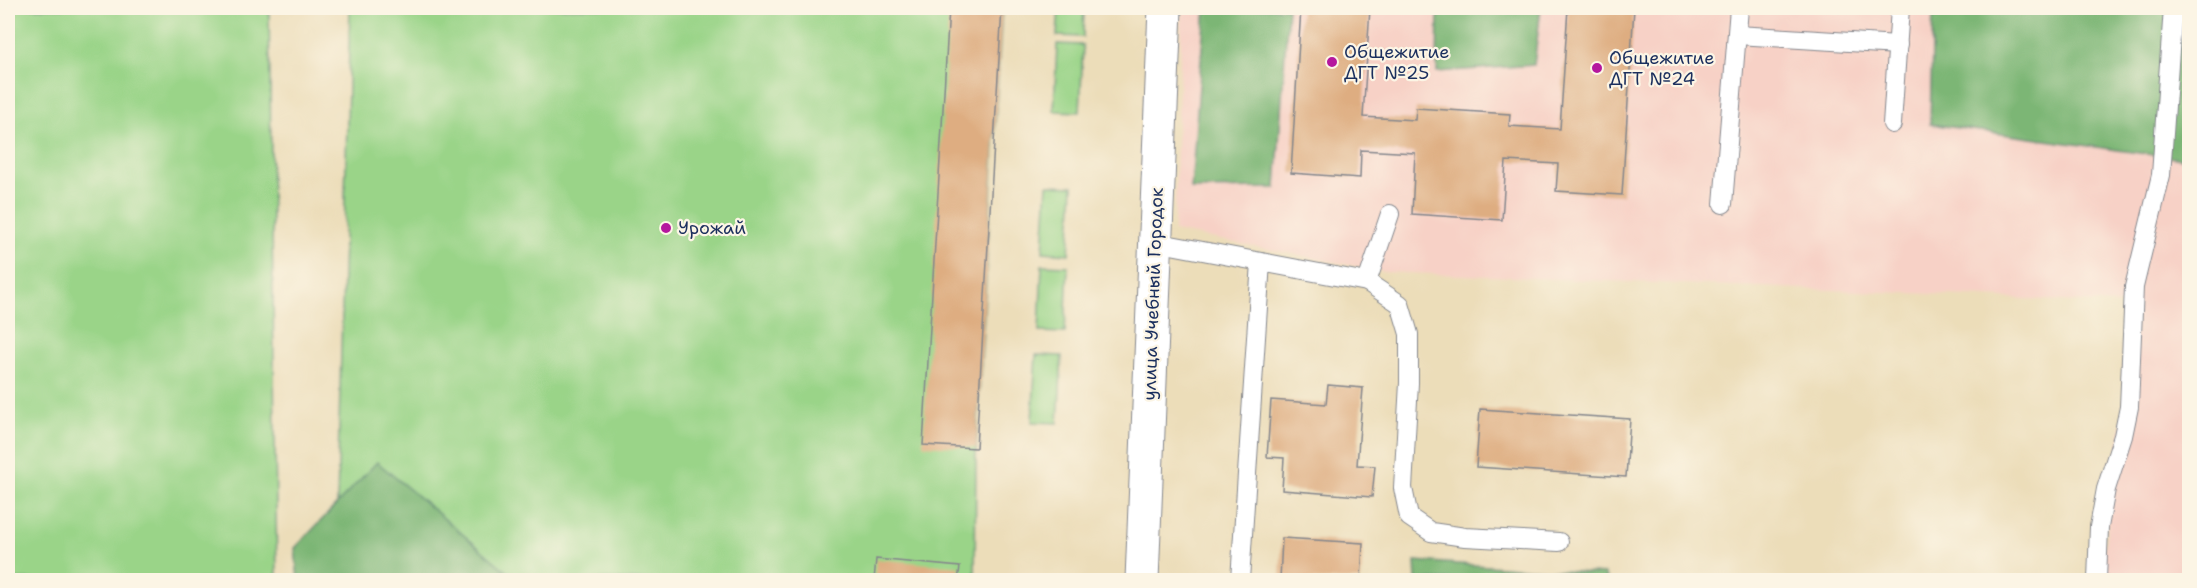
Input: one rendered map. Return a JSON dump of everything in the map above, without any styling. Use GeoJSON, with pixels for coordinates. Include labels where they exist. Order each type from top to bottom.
{"type":"FeatureCollection","features":[{"type":"Feature","properties":{"kind":"street","name":"улица Учебный Городок"},"geometry":{"type":"LineString","coordinates":[[1142,580],[1165,8]]}},
{"type":"Feature","properties":{"kind":"lane"},"geometry":{"type":"LineString","coordinates":[[1722,204],[1739,8]]}},
{"type":"Feature","properties":{"kind":"lane"},"geometry":{"type":"LineString","coordinates":[[1892,124],[1900,8]]}},
{"type":"Feature","properties":{"kind":"lane"},"geometry":{"type":"LineString","coordinates":[[2097,580],[2099,527],[2106,489],[2130,407],[2134,287],[2161,175],[2173,8]]}},
{"type":"Feature","properties":{"kind":"lane"},"geometry":{"type":"LineString","coordinates":[[1737,35],[1898,45]]}},
{"type":"Feature","properties":{"kind":"lane"},"geometry":{"type":"LineString","coordinates":[[1367,282],[1390,214]]}},
{"type":"Feature","properties":{"kind":"lane"},"geometry":{"type":"LineString","coordinates":[[1155,242],[1367,282],[1400,304],[1409,334],[1409,383],[1403,488],[1409,517],[1431,532],[1465,537],[1559,542]]}},
{"type":"Feature","properties":{"kind":"lane"},"geometry":{"type":"LineString","coordinates":[[1240,580],[1261,262]]}},
{"type":"Feature","properties":{"kind":"shaded area"},"geometry":{"type":"Polygon","coordinates":[[[1182,8],[2189,8],[2189,580],[2100,580],[2138,305],[1931,294],[1385,272],[1174,231],[1182,8]]]}},
{"type":"Feature","properties":{"kind":"green space"},"geometry":{"type":"Polygon","coordinates":[[[8,8],[269,8],[277,580],[8,580],[8,8]]]}},
{"type":"Feature","properties":{"kind":"green space","name":"Урожай"},"geometry":{"type":"Polygon","coordinates":[[[350,8],[1002,8],[976,448],[975,580],[335,580],[350,8]]]}},
{"type":"Feature","properties":{"kind":"green space"},"geometry":{"type":"Polygon","coordinates":[[[1059,8],[1084,8],[1083,37],[1057,36],[1059,8]]]}},
{"type":"Feature","properties":{"kind":"green space"},"geometry":{"type":"Polygon","coordinates":[[[1205,8],[1288,8],[1276,188],[1191,189],[1205,8]]]}},
{"type":"Feature","properties":{"kind":"green space"},"geometry":{"type":"Polygon","coordinates":[[[1438,8],[1541,8],[1534,65],[1437,72],[1438,8]]]}},
{"type":"Feature","properties":{"kind":"green space"},"geometry":{"type":"Polygon","coordinates":[[[1933,8],[2189,8],[2189,160],[1930,124],[1933,8]]]}},
{"type":"Feature","properties":{"kind":"green space"},"geometry":{"type":"Polygon","coordinates":[[[1057,44],[1083,45],[1080,112],[1054,111],[1057,44]]]}},
{"type":"Feature","properties":{"kind":"green space"},"geometry":{"type":"Polygon","coordinates":[[[1047,185],[1073,186],[1069,254],[1043,252],[1047,185]]]}},
{"type":"Feature","properties":{"kind":"green space"},"geometry":{"type":"Polygon","coordinates":[[[1042,265],[1068,266],[1065,333],[1039,332],[1042,265]]]}},
{"type":"Feature","properties":{"kind":"green space"},"geometry":{"type":"Polygon","coordinates":[[[1036,355],[1062,356],[1058,423],[1032,422],[1036,355]]]}},
{"type":"Feature","properties":{"kind":"green space"},"geometry":{"type":"Polygon","coordinates":[[[377,462],[517,580],[298,580],[295,548],[377,462]]]}},
{"type":"Feature","properties":{"kind":"green space"},"geometry":{"type":"Polygon","coordinates":[[[1415,561],[1604,574],[1607,580],[1416,580],[1415,561]]]}},
{"type":"Feature","properties":{"kind":"building"},"geometry":{"type":"Polygon","coordinates":[[[949,8],[1002,8],[976,448],[923,445],[949,8]]]}},
{"type":"Feature","properties":{"kind":"building"},"geometry":{"type":"Polygon","coordinates":[[[1301,8],[1370,8],[1363,117],[1415,120],[1416,108],[1510,114],[1509,126],[1560,129],[1568,8],[1634,8],[1622,195],[1556,191],[1558,164],[1506,161],[1502,220],[1441,216],[1412,214],[1415,153],[1361,150],[1360,178],[1291,173],[1301,8]]]}},
{"type":"Feature","properties":{"kind":"building"},"geometry":{"type":"Polygon","coordinates":[[[1328,385],[1363,388],[1357,465],[1375,466],[1372,497],[1282,490],[1284,458],[1267,457],[1271,400],[1326,404],[1328,385]]]}},
{"type":"Feature","properties":{"kind":"building"},"geometry":{"type":"Polygon","coordinates":[[[1480,409],[1630,419],[1626,477],[1476,467],[1480,409]]]}},
{"type":"Feature","properties":{"kind":"building"},"geometry":{"type":"Polygon","coordinates":[[[1282,538],[1363,543],[1361,580],[1280,580],[1282,538]]]}},
{"type":"Feature","properties":{"kind":"building"},"geometry":{"type":"Polygon","coordinates":[[[876,559],[960,567],[958,580],[874,580],[876,559]]]}},
{"type":"Feature","properties":{"kind":"place","name":"Общежитие ДГТ №25"},"geometry":{"type":"Point","coordinates":[1332,62]}},
{"type":"Feature","properties":{"kind":"place","name":"Общежитие ДГТ №24"},"geometry":{"type":"Point","coordinates":[1597,68]}},
{"type":"Feature","properties":{"kind":"place","name":"Урожай"},"geometry":{"type":"Point","coordinates":[666,228]}}]}
